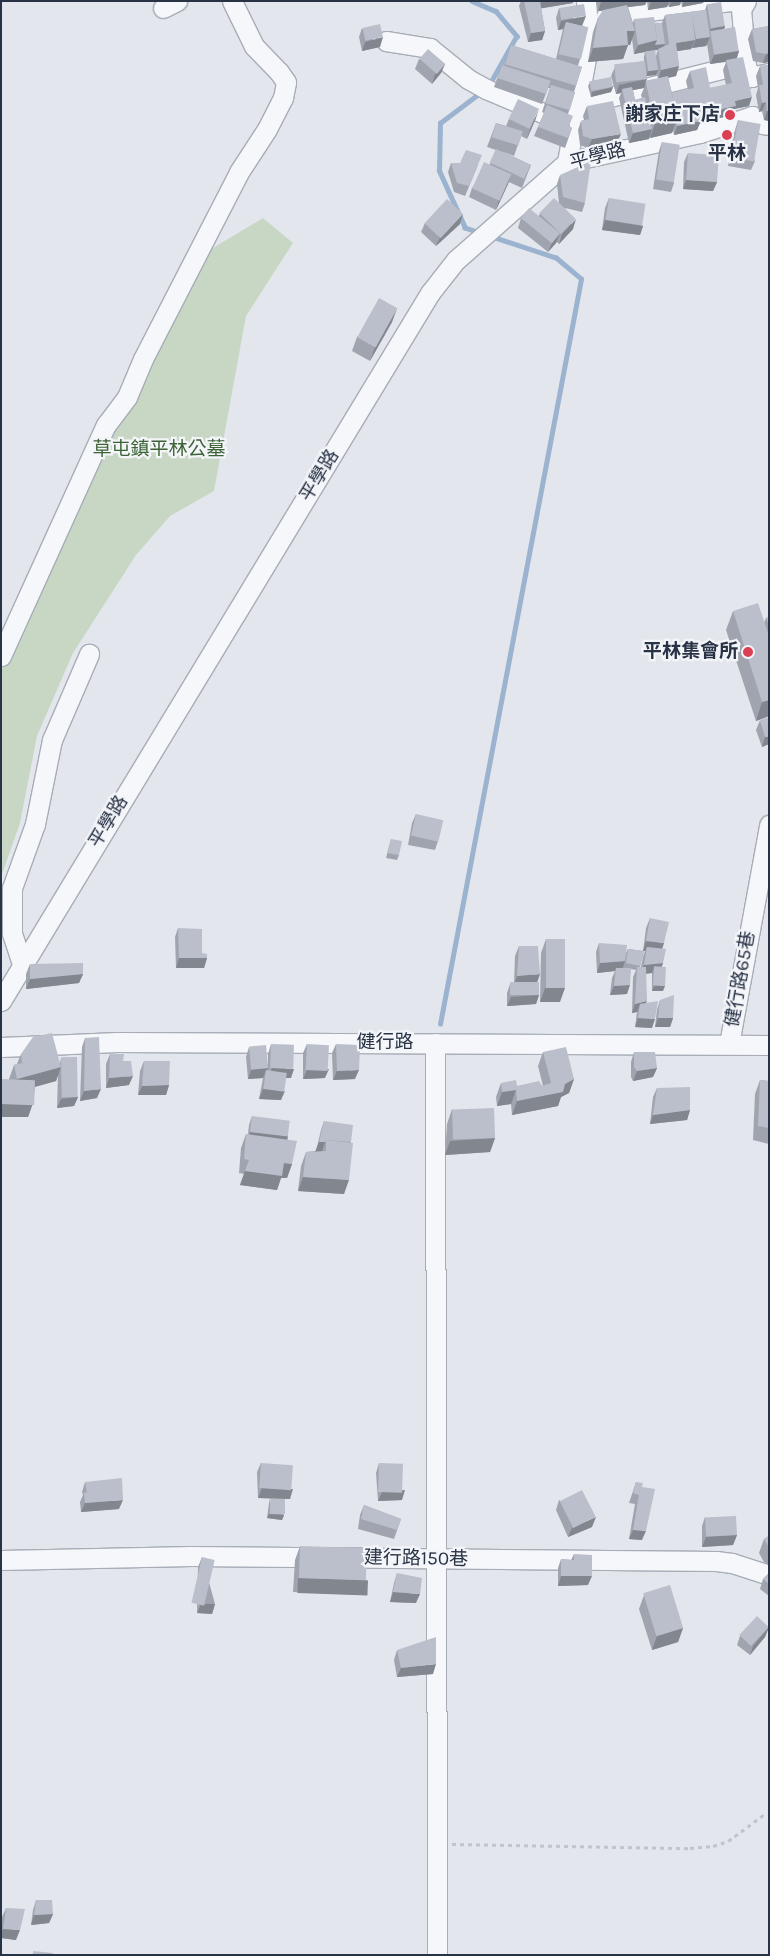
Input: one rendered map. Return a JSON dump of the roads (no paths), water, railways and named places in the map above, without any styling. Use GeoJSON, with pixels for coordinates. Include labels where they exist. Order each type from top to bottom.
{"type":"FeatureCollection","features":[{"type":"Feature","properties":{"kind":"street"},"geometry":{"type":"LineString","coordinates":[[1,656],[106,425],[128,397],[143,359],[239,172],[268,129],[283,98],[286,82],[254,46],[232,1]]}},
{"type":"Feature","properties":{"kind":"street"},"geometry":{"type":"LineString","coordinates":[[567,162],[589,42],[587,10],[730,1]]}},
{"type":"Feature","properties":{"kind":"street"},"geometry":{"type":"LineString","coordinates":[[746,1],[741,9],[752,116],[763,124],[769,125]]}},
{"type":"Feature","properties":{"kind":"street"},"geometry":{"type":"LineString","coordinates":[[386,41],[430,48],[468,79],[486,89],[573,126]]}},
{"type":"Feature","properties":{"kind":"street"},"geometry":{"type":"LineString","coordinates":[[578,105],[737,64],[746,66]]}},
{"type":"Feature","properties":{"kind":"street"},"geometry":{"type":"LineString","coordinates":[[746,66],[750,76],[769,73]]}},
{"type":"Feature","properties":{"kind":"street","name":"平學路"},"geometry":{"type":"LineString","coordinates":[[1,1001],[430,293],[456,260],[567,162],[700,133],[752,116]]}},
{"type":"Feature","properties":{"kind":"street"},"geometry":{"type":"LineString","coordinates":[[22,964],[12,934],[12,888],[35,824],[52,740],[89,654]]}},
{"type":"Feature","properties":{"kind":"street","name":"健行路65巷"},"geometry":{"type":"LineString","coordinates":[[729,1044],[769,824]]}},
{"type":"Feature","properties":{"kind":"street","name":"健行路"},"geometry":{"type":"LineString","coordinates":[[1,1048],[118,1042],[769,1045]]}},
{"type":"Feature","properties":{"kind":"street"},"geometry":{"type":"LineString","coordinates":[[435,1043],[437,1955]]}},
{"type":"Feature","properties":{"kind":"street","name":"建行路150巷"},"geometry":{"type":"LineString","coordinates":[[1,1560],[191,1556],[436,1560],[716,1561],[732,1563],[769,1576]]}},
{"type":"Feature","properties":{"kind":"waterway"},"geometry":{"type":"LineString","coordinates":[[472,1],[496,11],[517,36],[489,86]]}},
{"type":"Feature","properties":{"kind":"waterway"},"geometry":{"type":"LineString","coordinates":[[480,233],[465,228],[439,171],[440,123],[481,92]]}},
{"type":"Feature","properties":{"kind":"waterway"},"geometry":{"type":"LineString","coordinates":[[440,1024],[581,279],[556,258],[489,236]]}},
{"type":"Feature","properties":{"kind":"place","name":"謝家庄下店"},"geometry":{"type":"Point","coordinates":[730,115]}},
{"type":"Feature","properties":{"kind":"place","name":"平林"},"geometry":{"type":"Point","coordinates":[727,135]}},
{"type":"Feature","properties":{"kind":"place","name":"平林集會所"},"geometry":{"type":"Point","coordinates":[748,652]}},
{"type":"Feature","properties":{"kind":"park label","name":"草屯鎮平林公墓"},"geometry":{"type":"Point","coordinates":[159,450]}}]}
